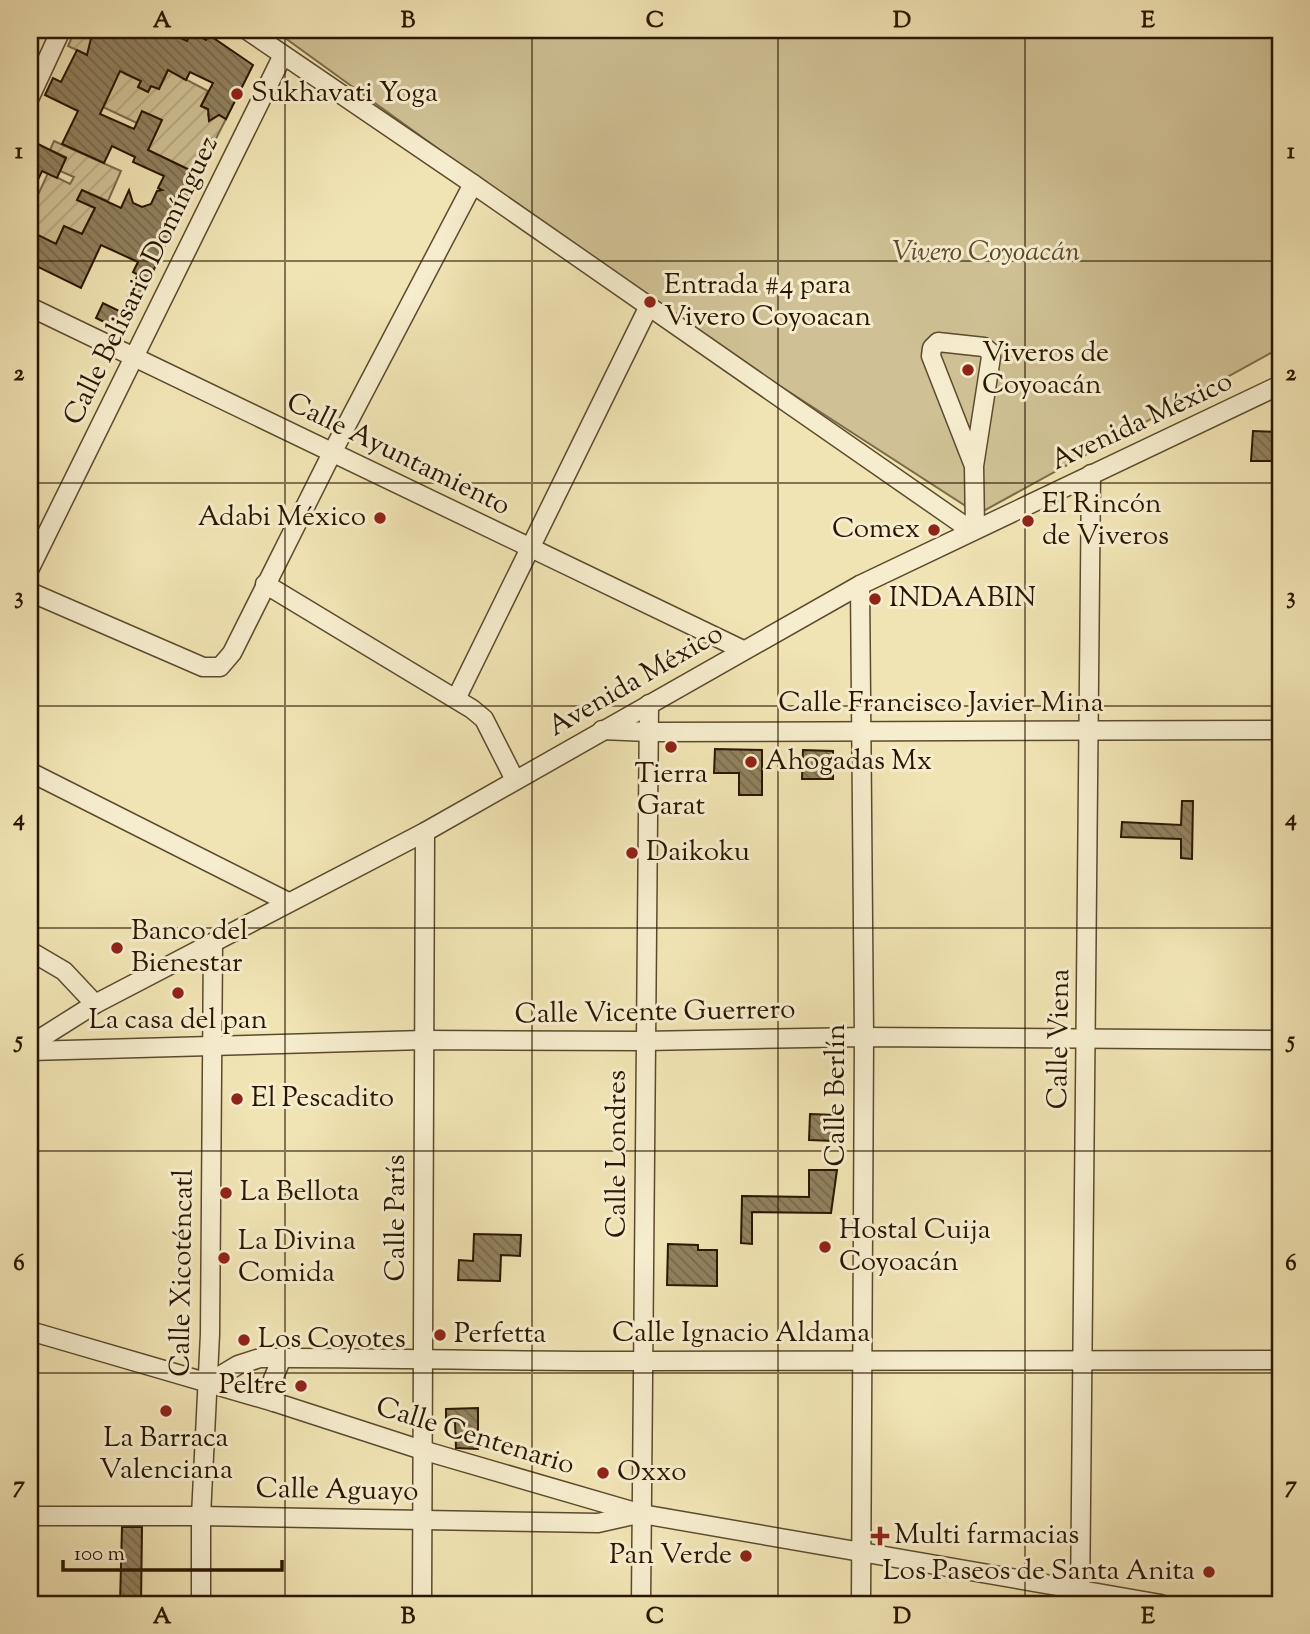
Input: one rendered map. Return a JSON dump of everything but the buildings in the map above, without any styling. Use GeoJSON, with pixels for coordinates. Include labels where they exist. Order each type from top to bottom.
{"type":"FeatureCollection","features":[{"type":"Feature","properties":{"kind":"street"},"geometry":{"type":"LineString","coordinates":[[30,97],[61,30]]}},
{"type":"Feature","properties":{"kind":"street"},"geometry":{"type":"LineString","coordinates":[[247,30],[974,530]]}},
{"type":"Feature","properties":{"kind":"street","name":"Calle Belisario Domínguez"},"geometry":{"type":"LineString","coordinates":[[30,568],[283,55]]}},
{"type":"Feature","properties":{"kind":"street"},"geometry":{"type":"LineString","coordinates":[[30,592],[203,667],[220,667],[232,653],[333,451],[473,184]]}},
{"type":"Feature","properties":{"kind":"street"},"geometry":{"type":"LineString","coordinates":[[456,699],[649,306]]}},
{"type":"Feature","properties":{"kind":"street","name":"Calle Ayuntamiento"},"geometry":{"type":"LineString","coordinates":[[30,307],[743,650]]}},
{"type":"Feature","properties":{"kind":"street"},"geometry":{"type":"LineString","coordinates":[[974,466],[930,356],[932,348],[938,342],[984,347],[991,357],[974,466],[974,530]]}},
{"type":"Feature","properties":{"kind":"street","name":"Avenida México"},"geometry":{"type":"LineString","coordinates":[[30,1045],[94,1004],[425,832],[860,585],[1280,385]]}},
{"type":"Feature","properties":{"kind":"street","name":"Calle Viena"},"geometry":{"type":"LineString","coordinates":[[1080,1597],[1091,474]]}},
{"type":"Feature","properties":{"kind":"street"},"geometry":{"type":"LineString","coordinates":[[265,584],[456,699],[484,719],[515,780]]}},
{"type":"Feature","properties":{"kind":"street","name":"Calle Berlín"},"geometry":{"type":"LineString","coordinates":[[860,585],[864,1037],[861,1604]]}},
{"type":"Feature","properties":{"kind":"street","name":"Calle Londres"},"geometry":{"type":"LineString","coordinates":[[641,1604],[649,704]]}},
{"type":"Feature","properties":{"kind":"street","name":"Calle Francisco Javier Mina"},"geometry":{"type":"LineString","coordinates":[[602,730],[1280,730]]}},
{"type":"Feature","properties":{"kind":"street"},"geometry":{"type":"LineString","coordinates":[[30,772],[288,902]]}},
{"type":"Feature","properties":{"kind":"street","name":"Calle París"},"geometry":{"type":"LineString","coordinates":[[422,1604],[425,832]]}},
{"type":"Feature","properties":{"kind":"street","name":"Calle Xicoténcatl"},"geometry":{"type":"LineString","coordinates":[[201,1604],[201,1516],[210,1334],[213,943]]}},
{"type":"Feature","properties":{"kind":"street"},"geometry":{"type":"LineString","coordinates":[[30,951],[64,971],[94,1004]]}},
{"type":"Feature","properties":{"kind":"street","name":"Calle Vicente Guerrero"},"geometry":{"type":"LineString","coordinates":[[30,1051],[424,1040],[644,1041],[864,1037],[1280,1040]]}},
{"type":"Feature","properties":{"kind":"street","name":"Calle Centenario"},"geometry":{"type":"LineString","coordinates":[[30,1331],[642,1514],[862,1550],[1080,1597],[1161,1604]]}},
{"type":"Feature","properties":{"kind":"street","name":"Calle Ignacio Aldama"},"geometry":{"type":"LineString","coordinates":[[208,1383],[238,1365],[260,1358],[644,1362],[863,1359],[1280,1360]]}},
{"type":"Feature","properties":{"kind":"street"},"geometry":{"type":"LineString","coordinates":[[274,1402],[273,1379],[282,1358]]}},
{"type":"Feature","properties":{"kind":"street","name":"Calle Aguayo"},"geometry":{"type":"LineString","coordinates":[[30,1516],[201,1516],[597,1523],[642,1514]]}},
{"type":"Feature","properties":{"kind":"green space"},"geometry":{"type":"Polygon","coordinates":[[[75,30],[93,30],[91,37],[110,39],[127,68],[125,74],[141,81],[138,87],[148,92],[151,86],[159,89],[168,70],[208,91],[201,106],[210,111],[208,115],[212,118],[217,114],[226,119],[198,174],[148,150],[137,123],[103,107],[114,84],[96,75],[102,62],[68,46],[75,30]]]}},
{"type":"Feature","properties":{"kind":"green space","name":"Vivero Coyoacán"},"geometry":{"type":"Polygon","coordinates":[[[274,30],[1280,30],[1280,348],[978,514],[650,302],[274,30]]]}},
{"type":"Feature","properties":{"kind":"green space"},"geometry":{"type":"Polygon","coordinates":[[[54,141],[121,171],[108,201],[82,190],[77,200],[95,208],[82,234],[64,226],[56,244],[30,232],[30,212],[48,173],[70,184],[74,177],[60,171],[66,157],[50,150],[54,141]]]}},
{"type":"Feature","properties":{"kind":"place","name":"Sukhavati Yoga"},"geometry":{"type":"Point","coordinates":[237,94]}},
{"type":"Feature","properties":{"kind":"place","name":"Entrada #4 para Vivero Coyoacan"},"geometry":{"type":"Point","coordinates":[650,302]}},
{"type":"Feature","properties":{"kind":"place","name":"Viveros de Coyoacán"},"geometry":{"type":"Point","coordinates":[968,370]}},
{"type":"Feature","properties":{"kind":"place","name":"Adabi México"},"geometry":{"type":"Point","coordinates":[380,518]}},
{"type":"Feature","properties":{"kind":"place","name":"El Rincón de Viveros"},"geometry":{"type":"Point","coordinates":[1028,521]}},
{"type":"Feature","properties":{"kind":"place","name":"Comex"},"geometry":{"type":"Point","coordinates":[934,530]}},
{"type":"Feature","properties":{"kind":"place","name":"INDAABIN"},"geometry":{"type":"Point","coordinates":[875,599]}},
{"type":"Feature","properties":{"kind":"place","name":"Tierra Garat"},"geometry":{"type":"Point","coordinates":[671,747]}},
{"type":"Feature","properties":{"kind":"place","name":"Ahogadas Mx"},"geometry":{"type":"Point","coordinates":[751,762]}},
{"type":"Feature","properties":{"kind":"place","name":"Daikoku"},"geometry":{"type":"Point","coordinates":[632,853]}},
{"type":"Feature","properties":{"kind":"place","name":"Banco del Bienestar"},"geometry":{"type":"Point","coordinates":[117,948]}},
{"type":"Feature","properties":{"kind":"place","name":"La casa del pan"},"geometry":{"type":"Point","coordinates":[178,993]}},
{"type":"Feature","properties":{"kind":"place","name":"El Pescadito"},"geometry":{"type":"Point","coordinates":[237,1099]}},
{"type":"Feature","properties":{"kind":"place","name":"La Bellota"},"geometry":{"type":"Point","coordinates":[226,1193]}},
{"type":"Feature","properties":{"kind":"place","name":"Hostal Cuija Coyoacán"},"geometry":{"type":"Point","coordinates":[825,1247]}},
{"type":"Feature","properties":{"kind":"place","name":"La Divina Comida"},"geometry":{"type":"Point","coordinates":[224,1258]}},
{"type":"Feature","properties":{"kind":"place","name":"Perfetta"},"geometry":{"type":"Point","coordinates":[440,1335]}},
{"type":"Feature","properties":{"kind":"place","name":"Los Coyotes"},"geometry":{"type":"Point","coordinates":[244,1340]}},
{"type":"Feature","properties":{"kind":"place","name":"Peltre"},"geometry":{"type":"Point","coordinates":[301,1386]}},
{"type":"Feature","properties":{"kind":"place","name":"La Barraca Valenciana"},"geometry":{"type":"Point","coordinates":[166,1411]}},
{"type":"Feature","properties":{"kind":"place","name":"Oxxo"},"geometry":{"type":"Point","coordinates":[603,1473]}},
{"type":"Feature","properties":{"kind":"place","name":"Multi farmacias"},"geometry":{"type":"Point","coordinates":[880,1536]}},
{"type":"Feature","properties":{"kind":"place","name":"Pan Verde"},"geometry":{"type":"Point","coordinates":[746,1556]}},
{"type":"Feature","properties":{"kind":"place","name":"Los Paseos de Santa Anita"},"geometry":{"type":"Point","coordinates":[1209,1572]}}]}
